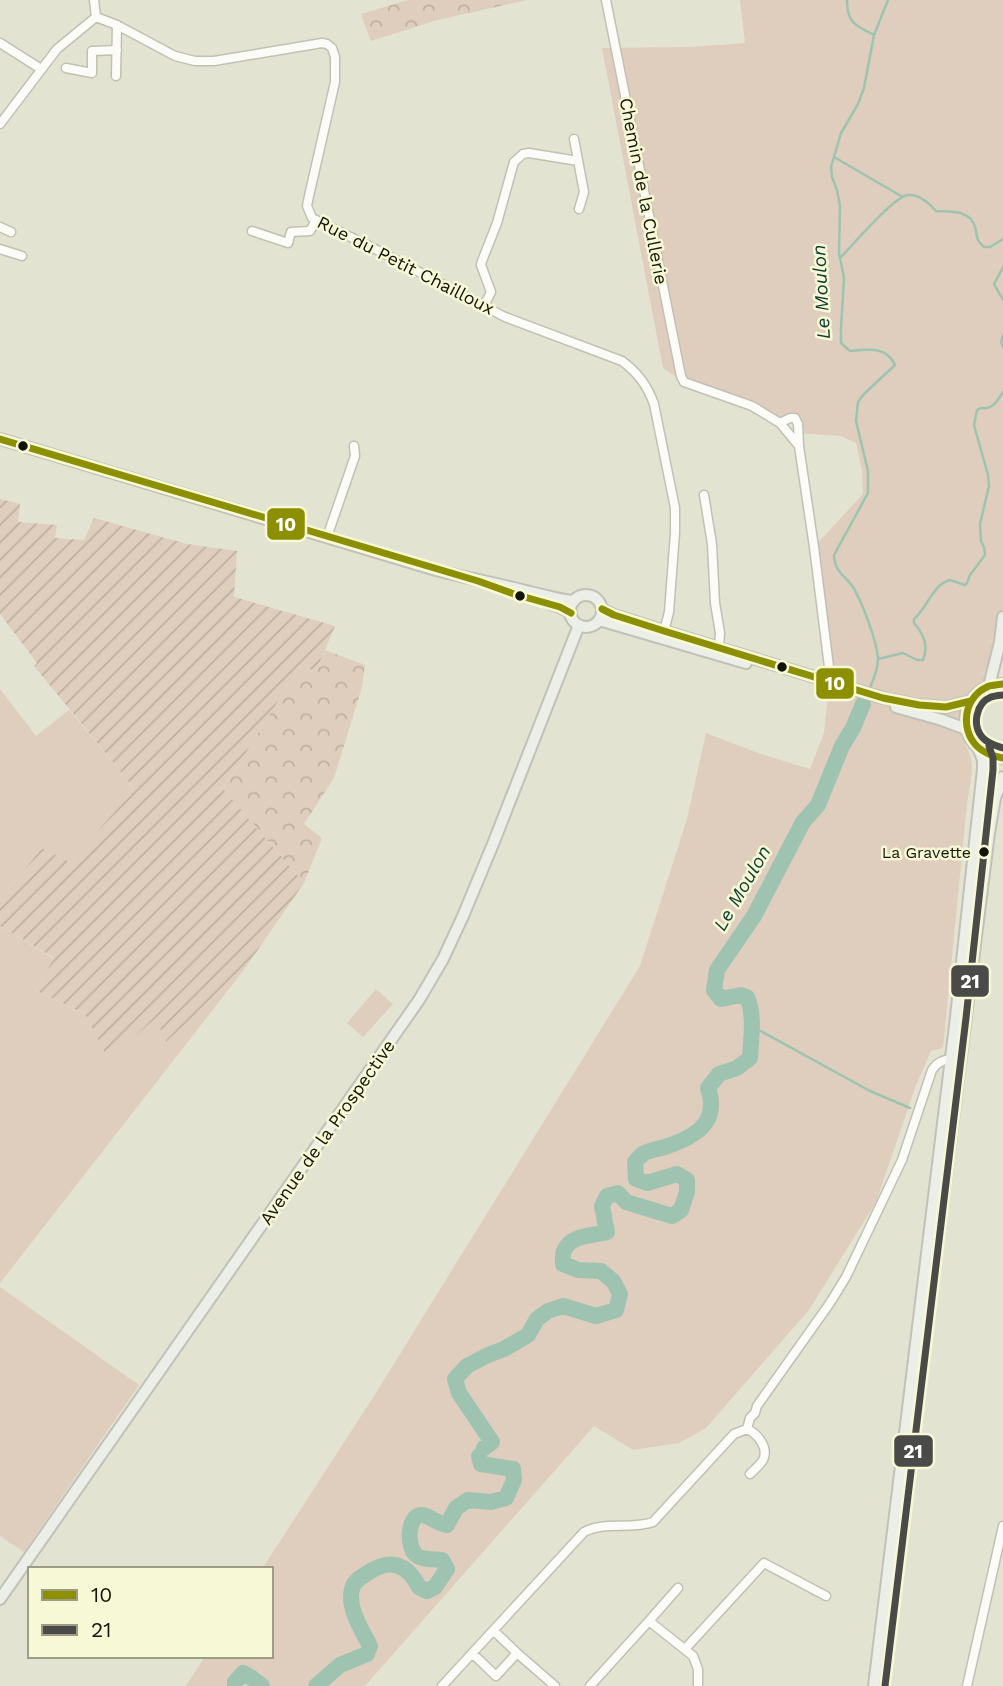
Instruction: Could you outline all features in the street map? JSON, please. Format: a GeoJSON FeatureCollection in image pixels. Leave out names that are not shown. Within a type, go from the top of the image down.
{"type":"FeatureCollection","features":[{"type":"Feature","properties":{"kind":"main road"},"geometry":{"type":"LineString","coordinates":[[0,439],[478,581],[571,613]]}},
{"type":"Feature","properties":{"kind":"main road"},"geometry":{"type":"LineString","coordinates":[[478,581],[561,601],[574,601],[583,596],[593,597],[597,600],[600,614],[592,625],[579,625],[573,620],[571,613],[574,601]]}},
{"type":"Feature","properties":{"kind":"main road"},"geometry":{"type":"LineString","coordinates":[[600,614],[883,700],[967,729]]}},
{"type":"Feature","properties":{"kind":"main road"},"geometry":{"type":"LineString","coordinates":[[989,686],[1003,617]]}},
{"type":"Feature","properties":{"kind":"main road","name":"Avenue de la Prospective"},"geometry":{"type":"LineString","coordinates":[[0,1599],[419,1000],[443,959],[463,916],[579,625]]}},
{"type":"Feature","properties":{"kind":"main road"},"geometry":{"type":"LineString","coordinates":[[663,634],[719,647],[855,692]]}},
{"type":"Feature","properties":{"kind":"main road"},"geometry":{"type":"LineString","coordinates":[[881,1686],[956,1058],[984,769],[983,760],[970,738],[965,720],[971,701],[979,692],[989,686],[1003,684]]}},
{"type":"Feature","properties":{"kind":"main road"},"geometry":{"type":"LineString","coordinates":[[883,700],[946,707],[971,701]]}},
{"type":"Feature","properties":{"kind":"main road"},"geometry":{"type":"LineString","coordinates":[[979,750],[1003,758]]}},
{"type":"Feature","properties":{"kind":"main road"},"geometry":{"type":"LineString","coordinates":[[874,1686],[956,1058],[989,834],[995,799],[1003,777]]}},
{"type":"Feature","properties":{"kind":"street"},"geometry":{"type":"LineString","coordinates":[[0,124],[57,49],[96,17],[94,0]]}},
{"type":"Feature","properties":{"kind":"street","name":"Chemin de la Cullerie"},"geometry":{"type":"LineString","coordinates":[[606,0],[681,376],[684,382],[752,405],[780,423]]}},
{"type":"Feature","properties":{"kind":"street","name":"Rue du Petit Chailloux"},"geometry":{"type":"LineString","coordinates":[[96,17],[117,25],[175,56],[195,61],[214,61],[327,44],[332,48],[335,57],[335,82],[307,206],[309,213],[316,220],[505,317],[622,362],[634,370],[649,390],[654,404],[675,508],[669,612],[663,634]]}},
{"type":"Feature","properties":{"kind":"street"},"geometry":{"type":"LineString","coordinates":[[116,76],[117,25]]}},
{"type":"Feature","properties":{"kind":"street"},"geometry":{"type":"LineString","coordinates":[[0,43],[41,69]]}},
{"type":"Feature","properties":{"kind":"street"},"geometry":{"type":"LineString","coordinates":[[66,68],[92,73],[92,51],[117,50]]}},
{"type":"Feature","properties":{"kind":"street"},"geometry":{"type":"LineString","coordinates":[[574,139],[584,192],[579,209]]}},
{"type":"Feature","properties":{"kind":"street"},"geometry":{"type":"LineString","coordinates":[[484,306],[491,292],[482,269],[482,261],[497,223],[514,162],[523,154],[529,153],[578,161]]}},
{"type":"Feature","properties":{"kind":"street"},"geometry":{"type":"LineString","coordinates":[[252,231],[288,243],[292,232],[310,231],[316,220]]}},
{"type":"Feature","properties":{"kind":"street"},"geometry":{"type":"LineString","coordinates":[[0,227],[11,232]]}},
{"type":"Feature","properties":{"kind":"street"},"geometry":{"type":"LineString","coordinates":[[0,249],[22,256]]}},
{"type":"Feature","properties":{"kind":"street"},"geometry":{"type":"LineString","coordinates":[[799,446],[780,423],[795,418],[798,424],[829,682]]}},
{"type":"Feature","properties":{"kind":"street"},"geometry":{"type":"LineString","coordinates":[[327,537],[355,456],[354,446]]}},
{"type":"Feature","properties":{"kind":"street"},"geometry":{"type":"LineString","coordinates":[[704,495],[712,544],[719,647]]}},
{"type":"Feature","properties":{"kind":"street"},"geometry":{"type":"LineString","coordinates":[[747,1429],[757,1406],[846,1277],[902,1160],[932,1070],[937,1063],[956,1058]]}},
{"type":"Feature","properties":{"kind":"street"},"geometry":{"type":"LineString","coordinates":[[442,1686],[584,1532],[594,1528],[653,1522],[734,1434],[747,1429],[759,1438],[765,1453],[762,1461],[750,1474]]}},
{"type":"Feature","properties":{"kind":"street"},"geometry":{"type":"LineString","coordinates":[[967,1686],[1003,1526]]}},
{"type":"Feature","properties":{"kind":"street"},"geometry":{"type":"LineString","coordinates":[[685,1649],[764,1563],[825,1596]]}},
{"type":"Feature","properties":{"kind":"street"},"geometry":{"type":"LineString","coordinates":[[590,1686],[678,1588]]}},
{"type":"Feature","properties":{"kind":"street"},"geometry":{"type":"LineString","coordinates":[[649,1621],[693,1656],[697,1663],[698,1686]]}},
{"type":"Feature","properties":{"kind":"street"},"geometry":{"type":"LineString","coordinates":[[494,1631],[555,1686]]}},
{"type":"Feature","properties":{"kind":"street"},"geometry":{"type":"LineString","coordinates":[[472,1653],[496,1676],[517,1653]]}},
{"type":"Feature","properties":{"kind":"green space"},"geometry":{"type":"Polygon","coordinates":[[[408,0],[527,0],[434,21],[371,41],[361,14],[408,0]]]}},
{"type":"Feature","properties":{"kind":"green space"},"geometry":{"type":"Polygon","coordinates":[[[740,0],[1003,0],[1003,620],[989,686],[967,710],[970,738],[965,745],[971,758],[972,773],[943,1048],[931,1051],[916,1085],[876,1202],[809,1310],[706,1428],[679,1443],[633,1450],[594,1426],[365,1686],[186,1686],[204,1658],[273,1658],[273,1567],[263,1567],[374,1396],[640,966],[687,819],[706,733],[810,769],[824,733],[830,675],[814,547],[863,494],[862,470],[856,443],[841,436],[799,433],[795,418],[780,423],[774,418],[684,382],[663,368],[602,48],[745,43],[740,0]]]}},
{"type":"Feature","properties":{"kind":"green space"},"geometry":{"type":"Polygon","coordinates":[[[0,499],[20,504],[18,522],[57,525],[55,538],[84,540],[94,518],[187,544],[237,551],[234,597],[335,626],[316,671],[300,666],[223,789],[304,883],[243,971],[166,1042],[156,1018],[108,1059],[85,1014],[35,990],[54,958],[0,926],[0,899],[42,848],[70,862],[133,791],[129,782],[34,666],[37,663],[0,614],[0,499]]]}},
{"type":"Feature","properties":{"kind":"green space"},"geometry":{"type":"Polygon","coordinates":[[[325,650],[365,665],[362,687],[334,778],[304,824],[322,838],[304,883],[223,789],[300,666],[316,671],[325,650]]]}},
{"type":"Feature","properties":{"kind":"green space"},"geometry":{"type":"Polygon","coordinates":[[[0,689],[36,736],[69,710],[129,782],[133,791],[70,862],[42,848],[0,899],[0,689]]]}},
{"type":"Feature","properties":{"kind":"green space"},"geometry":{"type":"Polygon","coordinates":[[[0,926],[54,959],[35,990],[85,1014],[157,1018],[167,1041],[243,971],[0,1283],[0,926]]]}},
{"type":"Feature","properties":{"kind":"green space"},"geometry":{"type":"Polygon","coordinates":[[[376,989],[393,1004],[363,1037],[347,1023],[376,989]]]}},
{"type":"Feature","properties":{"kind":"green space"},"geometry":{"type":"Polygon","coordinates":[[[0,1287],[139,1385],[24,1552],[0,1536],[0,1287]]]}},
{"type":"Feature","properties":{"kind":"waterway"},"geometry":{"type":"LineString","coordinates":[[847,0],[853,22],[874,35]]}},
{"type":"Feature","properties":{"kind":"waterway","name":"Le Moulon"},"geometry":{"type":"LineString","coordinates":[[869,690],[878,663],[875,642],[861,602],[853,587],[838,570],[834,555],[868,493],[868,471],[856,421],[858,402],[895,365],[882,352],[850,351],[841,343],[844,278],[839,253],[840,206],[831,167],[841,133],[864,88],[874,35],[888,0]]}},
{"type":"Feature","properties":{"kind":"waterway"},"geometry":{"type":"LineString","coordinates":[[834,157],[901,196]]}},
{"type":"Feature","properties":{"kind":"waterway"},"geometry":{"type":"LineString","coordinates":[[840,258],[883,213],[908,195],[920,198],[936,211],[959,213],[969,217],[978,240],[984,247],[990,247],[1003,239]]}},
{"type":"Feature","properties":{"kind":"waterway"},"geometry":{"type":"LineString","coordinates":[[1003,267],[994,284],[1003,300]]}},
{"type":"Feature","properties":{"kind":"waterway"},"geometry":{"type":"LineString","coordinates":[[1003,335],[1003,347]]}},
{"type":"Feature","properties":{"kind":"waterway"},"geometry":{"type":"LineString","coordinates":[[878,659],[903,653],[923,660],[924,640],[914,619],[944,582],[950,580],[965,585],[985,555],[980,524],[989,486],[974,425],[977,410],[992,406],[1003,392]]}},
{"type":"Feature","properties":{"kind":"waterway","name":"Le Moulon"},"geometry":{"type":"LineString","coordinates":[[863,704],[866,696]]}},
{"type":"Feature","properties":{"kind":"waterway","name":"Le Moulon"},"geometry":{"type":"LineString","coordinates":[[484,1448],[492,1442],[459,1393],[455,1379],[467,1366],[528,1335],[537,1319],[548,1311],[563,1306],[596,1316],[616,1310],[620,1294],[613,1281],[601,1271],[578,1270],[563,1264],[563,1253],[572,1241],[607,1232],[602,1206],[607,1196],[618,1193],[626,1202],[672,1216],[681,1210],[687,1192],[687,1180],[677,1174],[647,1183],[636,1179],[635,1162],[645,1153],[686,1138],[702,1127],[711,1111],[708,1088],[719,1074],[737,1068],[750,1058],[752,1019],[747,997],[741,995],[721,999],[714,990],[717,970],[754,916],[803,822],[818,805],[863,704]]}},
{"type":"Feature","properties":{"kind":"waterway"},"geometry":{"type":"LineString","coordinates":[[752,1028],[870,1091],[910,1108]]}},
{"type":"Feature","properties":{"kind":"waterway","name":"Le Moulon"},"geometry":{"type":"LineString","coordinates":[[316,1686],[340,1665],[367,1654],[370,1646],[356,1619],[352,1604],[352,1589],[357,1580],[374,1569],[389,1564],[396,1565],[408,1572],[419,1587],[427,1591],[435,1587],[447,1569],[442,1560],[420,1557],[412,1550],[410,1532],[416,1517],[423,1515],[447,1525],[456,1508],[468,1500],[491,1502],[506,1498],[514,1480],[513,1469],[481,1464],[479,1456]]}},
{"type":"Feature","properties":{"kind":"waterway","name":"Le Moulon"},"geometry":{"type":"LineString","coordinates":[[235,1686],[243,1673],[262,1686]]}},
{"type":"Feature","properties":{"kind":"transit line","name":"10"},"geometry":{"type":"LineString","coordinates":[[0,439],[478,581],[571,613]]}},
{"type":"Feature","properties":{"kind":"transit line","name":"10"},"geometry":{"type":"LineString","coordinates":[[602,609],[664,631],[883,698],[946,707],[971,701]]}},
{"type":"Feature","properties":{"kind":"transit line","name":"10"},"geometry":{"type":"LineString","coordinates":[[1003,684],[989,686],[978,693],[971,701],[966,720],[968,730],[978,747],[1003,758]]}},
{"type":"Feature","properties":{"kind":"transit line","name":"21"},"geometry":{"type":"LineString","coordinates":[[1003,695],[986,700],[979,709],[976,721],[982,737],[1003,748]]}},
{"type":"Feature","properties":{"kind":"transit line","name":"21"},"geometry":{"type":"LineString","coordinates":[[885,1686],[966,1018],[993,770],[989,746]]}},
{"type":"Feature","properties":{"kind":"place","name":"La Gravette"},"geometry":{"type":"Point","coordinates":[984,852]}}]}
